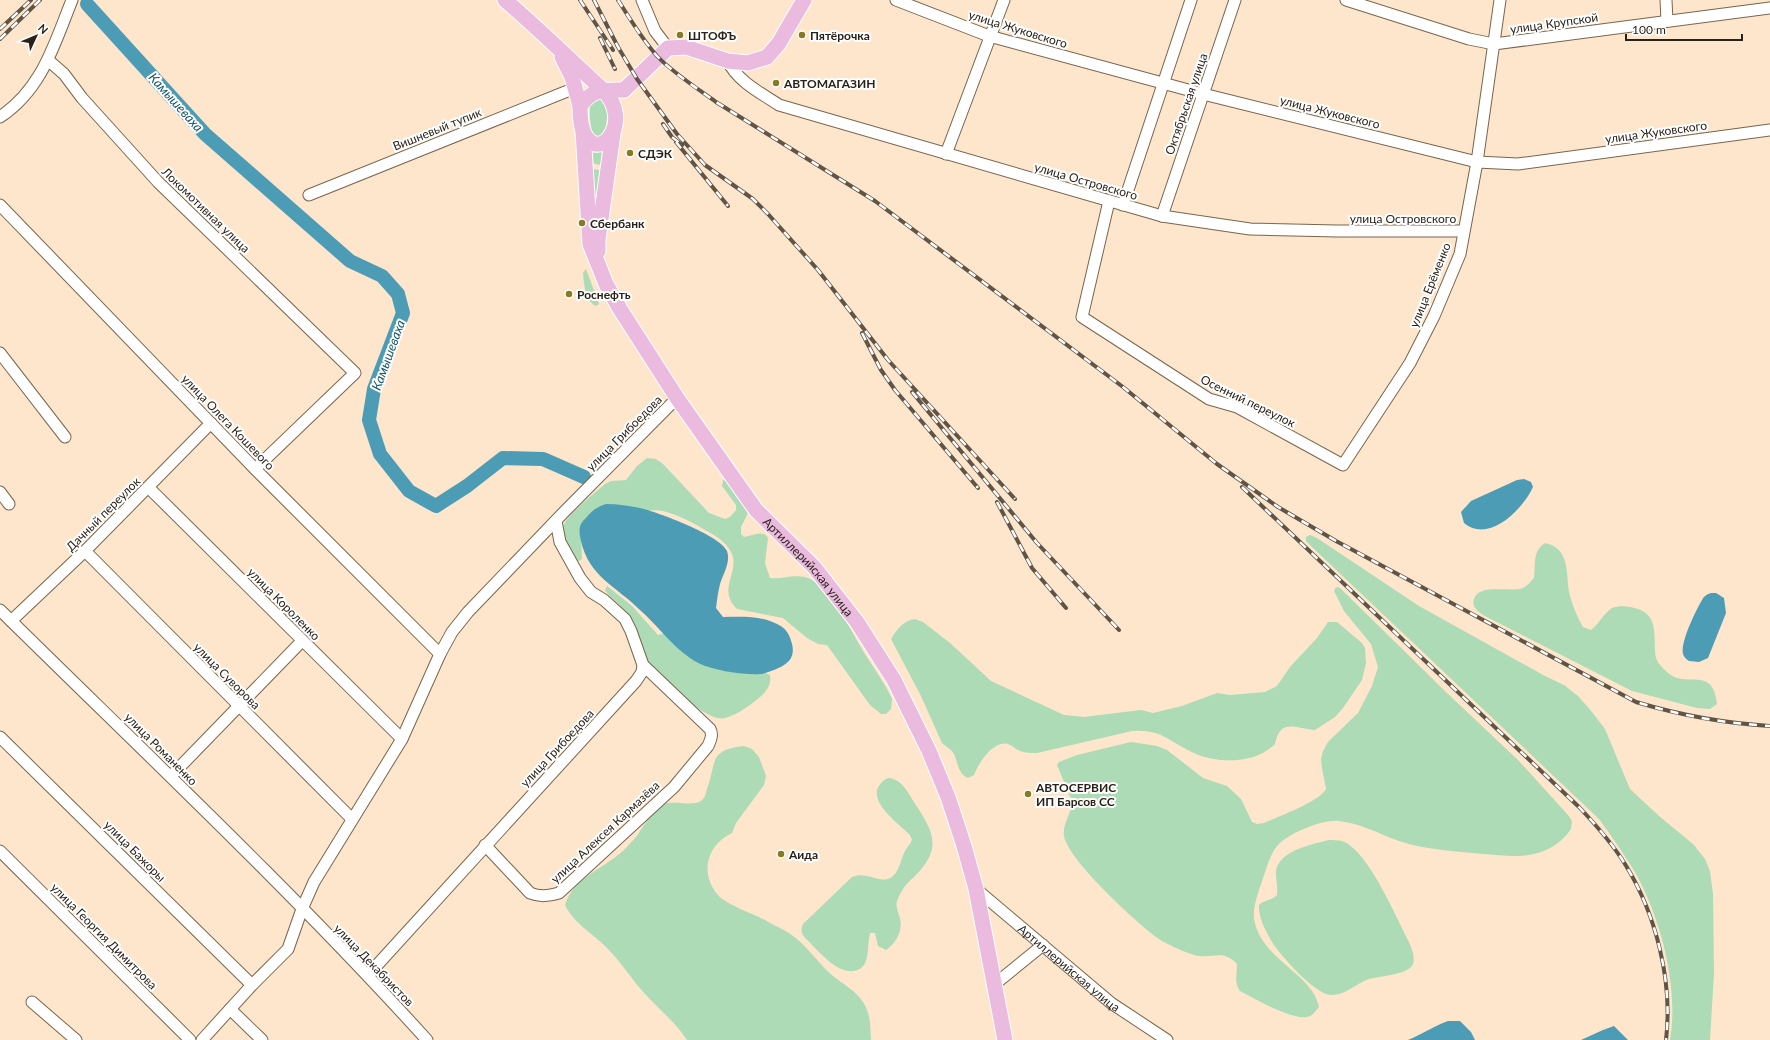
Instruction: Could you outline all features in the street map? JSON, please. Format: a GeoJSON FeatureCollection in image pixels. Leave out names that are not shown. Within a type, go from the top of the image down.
{"type":"FeatureCollection","features":[{"type":"Feature","properties":{"kind":"main road","name":"Артиллерийская улица"},"geometry":{"type":"LineString","coordinates":[[505,0],[603,90],[613,102],[616,116]]}},
{"type":"Feature","properties":{"kind":"main road"},"geometry":{"type":"LineString","coordinates":[[580,106],[592,93],[603,90],[624,90],[668,48],[686,47],[728,61],[748,63],[767,57],[779,43],[804,0]]}},
{"type":"Feature","properties":{"kind":"main road","name":"Артиллерийская улица"},"geometry":{"type":"LineString","coordinates":[[554,45],[566,64],[576,88],[580,106],[590,244],[606,284],[620,309],[677,398],[756,510],[814,567],[839,597],[871,643],[910,709],[948,797],[964,846],[976,889],[1005,1040]]}},
{"type":"Feature","properties":{"kind":"main road","name":"Артиллерийская улица"},"geometry":{"type":"LineString","coordinates":[[598,266],[598,240],[613,134],[616,116],[624,90]]}},
{"type":"Feature","properties":{"kind":"main road"},"geometry":{"type":"LineString","coordinates":[[583,131],[594,143],[600,144],[606,142],[613,134]]}},
{"type":"Feature","properties":{"kind":"street"},"geometry":{"type":"LineString","coordinates":[[0,118],[19,103],[30,91],[48,60],[72,0]]}},
{"type":"Feature","properties":{"kind":"street"},"geometry":{"type":"LineString","coordinates":[[642,0],[655,31],[668,48]]}},
{"type":"Feature","properties":{"kind":"street","name":"улица Жуковского"},"geometry":{"type":"LineString","coordinates":[[896,0],[990,36],[1203,94],[1477,162],[1518,164],[1770,130]]}},
{"type":"Feature","properties":{"kind":"street"},"geometry":{"type":"LineString","coordinates":[[946,154],[1004,0]]}},
{"type":"Feature","properties":{"kind":"street"},"geometry":{"type":"LineString","coordinates":[[1123,205],[1191,0]]}},
{"type":"Feature","properties":{"kind":"street","name":"Октябрьская улица"},"geometry":{"type":"LineString","coordinates":[[1162,216],[1235,0]]}},
{"type":"Feature","properties":{"kind":"street","name":"улица Крупской"},"geometry":{"type":"LineString","coordinates":[[1346,0],[1469,40],[1494,44],[1770,8]]}},
{"type":"Feature","properties":{"kind":"street","name":"улица Ерёменко"},"geometry":{"type":"LineString","coordinates":[[1343,465],[1413,357],[1434,316],[1460,254],[1463,231],[1477,162],[1500,0]]}},
{"type":"Feature","properties":{"kind":"street"},"geometry":{"type":"LineString","coordinates":[[1666,0],[1667,21]]}},
{"type":"Feature","properties":{"kind":"street","name":"Локомотивная улица"},"geometry":{"type":"LineString","coordinates":[[48,60],[64,74],[87,104],[158,182],[355,373],[255,469]]}},
{"type":"Feature","properties":{"kind":"street","name":"улица Островского"},"geometry":{"type":"LineString","coordinates":[[728,61],[733,72],[756,90],[779,105],[1162,216],[1250,229],[1463,231]]}},
{"type":"Feature","properties":{"kind":"street","name":"Вишневый тупик"},"geometry":{"type":"LineString","coordinates":[[309,195],[576,88]]}},
{"type":"Feature","properties":{"kind":"street","name":"Осенний переулок"},"geometry":{"type":"LineString","coordinates":[[1109,201],[1082,317],[1209,399],[1237,407],[1343,465]]}},
{"type":"Feature","properties":{"kind":"street","name":"улица Олега Кошевого"},"geometry":{"type":"LineString","coordinates":[[0,205],[255,469],[440,654]]}},
{"type":"Feature","properties":{"kind":"street"},"geometry":{"type":"LineString","coordinates":[[0,353],[65,437]]}},
{"type":"Feature","properties":{"kind":"street","name":"улица Грибоедова"},"geometry":{"type":"LineString","coordinates":[[202,1040],[252,985],[288,949],[302,908],[314,882],[402,739],[440,654],[452,632],[468,612],[677,398]]}},
{"type":"Feature","properties":{"kind":"street","name":"Дачный переулок"},"geometry":{"type":"LineString","coordinates":[[11,621],[85,551],[211,423]]}},
{"type":"Feature","properties":{"kind":"street","name":"улица Короленко"},"geometry":{"type":"LineString","coordinates":[[148,487],[402,739]]}},
{"type":"Feature","properties":{"kind":"street"},"geometry":{"type":"LineString","coordinates":[[0,492],[9,504]]}},
{"type":"Feature","properties":{"kind":"street"},"geometry":{"type":"LineString","coordinates":[[556,521],[560,542],[573,568],[591,592],[604,600],[625,619],[643,665]]}},
{"type":"Feature","properties":{"kind":"street","name":"улица Суворова"},"geometry":{"type":"LineString","coordinates":[[85,551],[352,819]]}},
{"type":"Feature","properties":{"kind":"street","name":"улица Романенко"},"geometry":{"type":"LineString","coordinates":[[0,610],[170,776],[302,908]]}},
{"type":"Feature","properties":{"kind":"street"},"geometry":{"type":"LineString","coordinates":[[170,776],[302,641]]}},
{"type":"Feature","properties":{"kind":"street","name":"улица Грибоедова"},"geometry":{"type":"LineString","coordinates":[[368,975],[636,681],[642,672],[643,665]]}},
{"type":"Feature","properties":{"kind":"street","name":"улица Алексея Кармазёва"},"geometry":{"type":"LineString","coordinates":[[485,845],[530,892],[538,896],[558,894],[674,786],[708,746],[712,734],[710,728],[643,665]]}},
{"type":"Feature","properties":{"kind":"street","name":"улица Бажоры"},"geometry":{"type":"LineString","coordinates":[[0,737],[252,985]]}},
{"type":"Feature","properties":{"kind":"street","name":"улица Георгия Димитрова"},"geometry":{"type":"LineString","coordinates":[[0,851],[190,1040]]}},
{"type":"Feature","properties":{"kind":"street","name":"Артиллерийская улица"},"geometry":{"type":"LineString","coordinates":[[976,889],[1111,1003],[1167,1040]]}},
{"type":"Feature","properties":{"kind":"street","name":"улица Декабристов"},"geometry":{"type":"LineString","coordinates":[[302,908],[368,975],[427,1040]]}},
{"type":"Feature","properties":{"kind":"street"},"geometry":{"type":"LineString","coordinates":[[995,984],[1043,945]]}},
{"type":"Feature","properties":{"kind":"street"},"geometry":{"type":"LineString","coordinates":[[32,1002],[76,1040]]}},
{"type":"Feature","properties":{"kind":"street"},"geometry":{"type":"LineString","coordinates":[[230,1009],[262,1040]]}},
{"type":"Feature","properties":{"kind":"green space"},"geometry":{"type":"Polygon","coordinates":[[[600,98],[608,109],[605,135],[601,139],[592,135],[590,118],[590,103],[600,98]]]}},
{"type":"Feature","properties":{"kind":"green space"},"geometry":{"type":"Polygon","coordinates":[[[602,152],[601,165],[591,163],[591,153],[602,152]]]}},
{"type":"Feature","properties":{"kind":"green space"},"geometry":{"type":"Polygon","coordinates":[[[592,169],[600,170],[594,214],[592,169]]]}},
{"type":"Feature","properties":{"kind":"green space"},"geometry":{"type":"Polygon","coordinates":[[[586,269],[599,304],[596,306],[592,304],[587,296],[583,273],[586,269]]]}},
{"type":"Feature","properties":{"kind":"green space"},"geometry":{"type":"Polygon","coordinates":[[[647,458],[656,459],[663,464],[709,513],[725,519],[730,517],[736,510],[736,505],[722,486],[726,477],[749,511],[741,527],[741,534],[744,537],[760,533],[766,535],[768,538],[765,563],[770,578],[796,576],[807,578],[820,586],[828,594],[842,614],[892,699],[891,709],[886,714],[881,714],[870,705],[827,645],[818,644],[807,638],[783,618],[737,609],[729,596],[728,589],[734,564],[731,552],[718,537],[690,522],[663,511],[644,511],[633,514],[581,534],[582,559],[579,561],[574,560],[568,549],[563,530],[565,522],[569,516],[605,484],[611,481],[626,480],[637,466],[647,458]]]}},
{"type":"Feature","properties":{"kind":"green space"},"geometry":{"type":"Polygon","coordinates":[[[1310,535],[1317,538],[1419,606],[1564,685],[1578,696],[1592,712],[1605,729],[1630,789],[1659,816],[1693,844],[1705,859],[1710,871],[1713,894],[1714,973],[1710,1040],[1670,1040],[1672,998],[1670,976],[1660,932],[1653,911],[1635,872],[1599,819],[1313,548],[1306,541],[1306,537],[1310,535]]]}},
{"type":"Feature","properties":{"kind":"green space"},"geometry":{"type":"Polygon","coordinates":[[[1545,543],[1559,550],[1563,556],[1567,569],[1570,597],[1583,627],[1591,630],[1606,613],[1614,607],[1626,606],[1640,610],[1647,614],[1654,626],[1656,658],[1659,664],[1674,677],[1704,681],[1710,685],[1714,692],[1717,704],[1710,709],[1697,708],[1632,691],[1480,613],[1476,609],[1473,602],[1477,594],[1482,591],[1496,589],[1523,588],[1534,578],[1536,554],[1545,543]]]}},
{"type":"Feature","properties":{"kind":"green space"},"geometry":{"type":"Polygon","coordinates":[[[607,586],[632,606],[658,635],[673,631],[770,675],[770,684],[766,691],[761,697],[747,707],[729,717],[717,718],[707,714],[686,699],[652,666],[625,611],[605,590],[607,586]]]}},
{"type":"Feature","properties":{"kind":"green space"},"geometry":{"type":"Polygon","coordinates":[[[1336,587],[1340,588],[1518,760],[1572,821],[1571,829],[1564,838],[1555,845],[1540,853],[1521,856],[1441,850],[1409,844],[1354,824],[1339,821],[1324,822],[1307,828],[1283,840],[1274,850],[1268,862],[1254,907],[1254,919],[1259,933],[1266,945],[1298,975],[1315,995],[1319,1007],[1313,1014],[1303,1017],[1295,1016],[1275,1009],[1240,991],[1236,982],[1237,964],[1232,959],[1222,955],[1194,955],[1164,942],[1146,929],[1104,890],[1077,860],[1068,847],[1064,836],[1064,827],[1072,801],[1057,765],[1059,762],[1077,755],[1131,742],[1157,746],[1167,750],[1203,778],[1227,786],[1241,799],[1252,822],[1257,824],[1264,823],[1288,813],[1315,799],[1326,789],[1321,759],[1323,751],[1328,742],[1358,713],[1372,686],[1378,667],[1371,644],[1344,611],[1334,591],[1336,587]]]}},
{"type":"Feature","properties":{"kind":"green space"},"geometry":{"type":"Polygon","coordinates":[[[915,619],[923,622],[950,643],[991,681],[1064,715],[1084,717],[1141,710],[1153,713],[1182,706],[1217,693],[1230,695],[1265,692],[1277,686],[1290,667],[1317,638],[1328,622],[1337,622],[1362,643],[1365,648],[1366,663],[1362,680],[1335,717],[1315,730],[1289,726],[1281,731],[1277,736],[1275,744],[1267,751],[1247,759],[1225,760],[1204,757],[1185,749],[1159,734],[1143,731],[1132,731],[1037,753],[1024,752],[1009,744],[1002,744],[992,749],[987,754],[974,775],[968,778],[961,773],[952,751],[942,743],[921,696],[891,639],[907,621],[915,619]]]}},
{"type":"Feature","properties":{"kind":"green space"},"geometry":{"type":"Polygon","coordinates":[[[744,746],[752,749],[759,757],[766,776],[764,785],[736,823],[732,833],[717,844],[712,851],[708,868],[708,877],[711,886],[726,902],[765,920],[793,936],[802,943],[828,972],[857,994],[866,1007],[870,1020],[871,1040],[687,1040],[673,1022],[640,989],[613,954],[574,918],[565,905],[569,895],[583,879],[610,861],[627,847],[658,807],[666,803],[689,804],[703,799],[705,797],[714,765],[719,754],[732,748],[744,746]]]}},
{"type":"Feature","properties":{"kind":"green space"},"geometry":{"type":"Polygon","coordinates":[[[889,778],[901,783],[921,813],[930,832],[932,849],[923,867],[908,882],[900,893],[897,901],[897,908],[901,923],[900,932],[896,940],[886,950],[878,946],[875,933],[870,933],[866,962],[861,968],[854,971],[848,971],[841,969],[827,960],[804,936],[802,927],[803,924],[852,877],[862,875],[885,880],[894,876],[899,868],[905,851],[912,840],[910,835],[881,806],[878,799],[877,792],[879,786],[884,780],[889,778]]]}},
{"type":"Feature","properties":{"kind":"green space"},"geometry":{"type":"Polygon","coordinates":[[[1329,840],[1342,841],[1352,847],[1362,857],[1389,901],[1409,942],[1414,957],[1412,966],[1409,969],[1392,975],[1369,979],[1345,992],[1335,995],[1323,993],[1298,973],[1267,934],[1259,910],[1259,905],[1261,903],[1277,895],[1276,873],[1278,865],[1282,859],[1305,846],[1329,840]]]}},
{"type":"Feature","properties":{"kind":"water"},"geometry":{"type":"Polygon","coordinates":[[[1524,479],[1531,482],[1533,487],[1522,505],[1504,521],[1494,527],[1484,529],[1474,528],[1464,523],[1461,512],[1471,501],[1517,480],[1524,479]]]}},
{"type":"Feature","properties":{"kind":"water"},"geometry":{"type":"Polygon","coordinates":[[[606,504],[640,508],[660,514],[701,531],[722,545],[727,551],[728,559],[720,584],[716,608],[723,617],[759,618],[782,627],[788,633],[792,644],[793,650],[791,658],[788,662],[781,667],[764,673],[745,674],[709,667],[694,661],[683,653],[640,610],[604,580],[590,564],[581,541],[581,524],[599,506],[606,504]]]}},
{"type":"Feature","properties":{"kind":"water"},"geometry":{"type":"Polygon","coordinates":[[[1716,593],[1724,598],[1726,613],[1708,658],[1699,662],[1689,661],[1683,654],[1686,635],[1703,599],[1706,595],[1716,593]]]}},
{"type":"Feature","properties":{"kind":"water"},"geometry":{"type":"Polygon","coordinates":[[[1448,1021],[1460,1021],[1471,1032],[1475,1040],[1408,1040],[1438,1025],[1448,1021]]]}},
{"type":"Feature","properties":{"kind":"water"},"geometry":{"type":"Polygon","coordinates":[[[1614,1026],[1628,1040],[1581,1040],[1603,1030],[1614,1026]]]}},
{"type":"Feature","properties":{"kind":"waterway","name":"Камышеваха"},"geometry":{"type":"LineString","coordinates":[[87,4],[205,134],[350,261],[382,276],[398,294],[403,313],[374,389],[369,420],[380,454],[409,491],[436,506],[467,486],[503,458],[543,459],[584,477]]}},
{"type":"Feature","properties":{"kind":"railway"},"geometry":{"type":"LineString","coordinates":[[0,29],[31,0]]}},
{"type":"Feature","properties":{"kind":"railway"},"geometry":{"type":"LineString","coordinates":[[0,39],[40,0]]}},
{"type":"Feature","properties":{"kind":"railway"},"geometry":{"type":"LineString","coordinates":[[580,0],[613,50]]}},
{"type":"Feature","properties":{"kind":"railway"},"geometry":{"type":"LineString","coordinates":[[594,0],[618,47],[637,79],[677,134],[705,165],[753,199],[768,214],[818,270],[888,360],[1015,499]]}},
{"type":"Feature","properties":{"kind":"railway"},"geometry":{"type":"LineString","coordinates":[[618,0],[636,29],[657,56],[678,74],[716,102],[875,201],[1123,387],[1217,464],[1278,507],[1336,541],[1636,702],[1703,718],[1770,726]]}},
{"type":"Feature","properties":{"kind":"railway"},"geometry":{"type":"LineString","coordinates":[[600,38],[615,69]]}},
{"type":"Feature","properties":{"kind":"railway"},"geometry":{"type":"LineString","coordinates":[[663,124],[672,137],[682,145]]}},
{"type":"Feature","properties":{"kind":"railway"},"geometry":{"type":"LineString","coordinates":[[676,142],[728,206]]}},
{"type":"Feature","properties":{"kind":"railway"},"geometry":{"type":"LineString","coordinates":[[862,333],[881,370],[895,390],[978,488]]}},
{"type":"Feature","properties":{"kind":"railway"},"geometry":{"type":"LineString","coordinates":[[912,392],[1037,543],[1119,630]]}},
{"type":"Feature","properties":{"kind":"railway"},"geometry":{"type":"LineString","coordinates":[[1242,487],[1579,807],[1609,841],[1636,883],[1645,904],[1660,949],[1667,995],[1668,1018],[1666,1040]]}},
{"type":"Feature","properties":{"kind":"railway"},"geometry":{"type":"LineString","coordinates":[[997,502],[1032,568],[1066,608]]}},
{"type":"Feature","properties":{"kind":"place","name":"ШТОФЪ"},"geometry":{"type":"Point","coordinates":[680,35]}},
{"type":"Feature","properties":{"kind":"place","name":"Пятёрочка"},"geometry":{"type":"Point","coordinates":[802,35]}},
{"type":"Feature","properties":{"kind":"place","name":"АВТОМАГАЗИН"},"geometry":{"type":"Point","coordinates":[776,83]}},
{"type":"Feature","properties":{"kind":"place","name":"СДЭК"},"geometry":{"type":"Point","coordinates":[630,153]}},
{"type":"Feature","properties":{"kind":"place","name":"Сбербанк"},"geometry":{"type":"Point","coordinates":[582,223]}},
{"type":"Feature","properties":{"kind":"place","name":"Роснефть"},"geometry":{"type":"Point","coordinates":[569,294]}},
{"type":"Feature","properties":{"kind":"place","name":"АВТОСЕРВИС ИП Барсов СС"},"geometry":{"type":"Point","coordinates":[1028,794]}},
{"type":"Feature","properties":{"kind":"place","name":"Аида"},"geometry":{"type":"Point","coordinates":[781,854]}}]}
